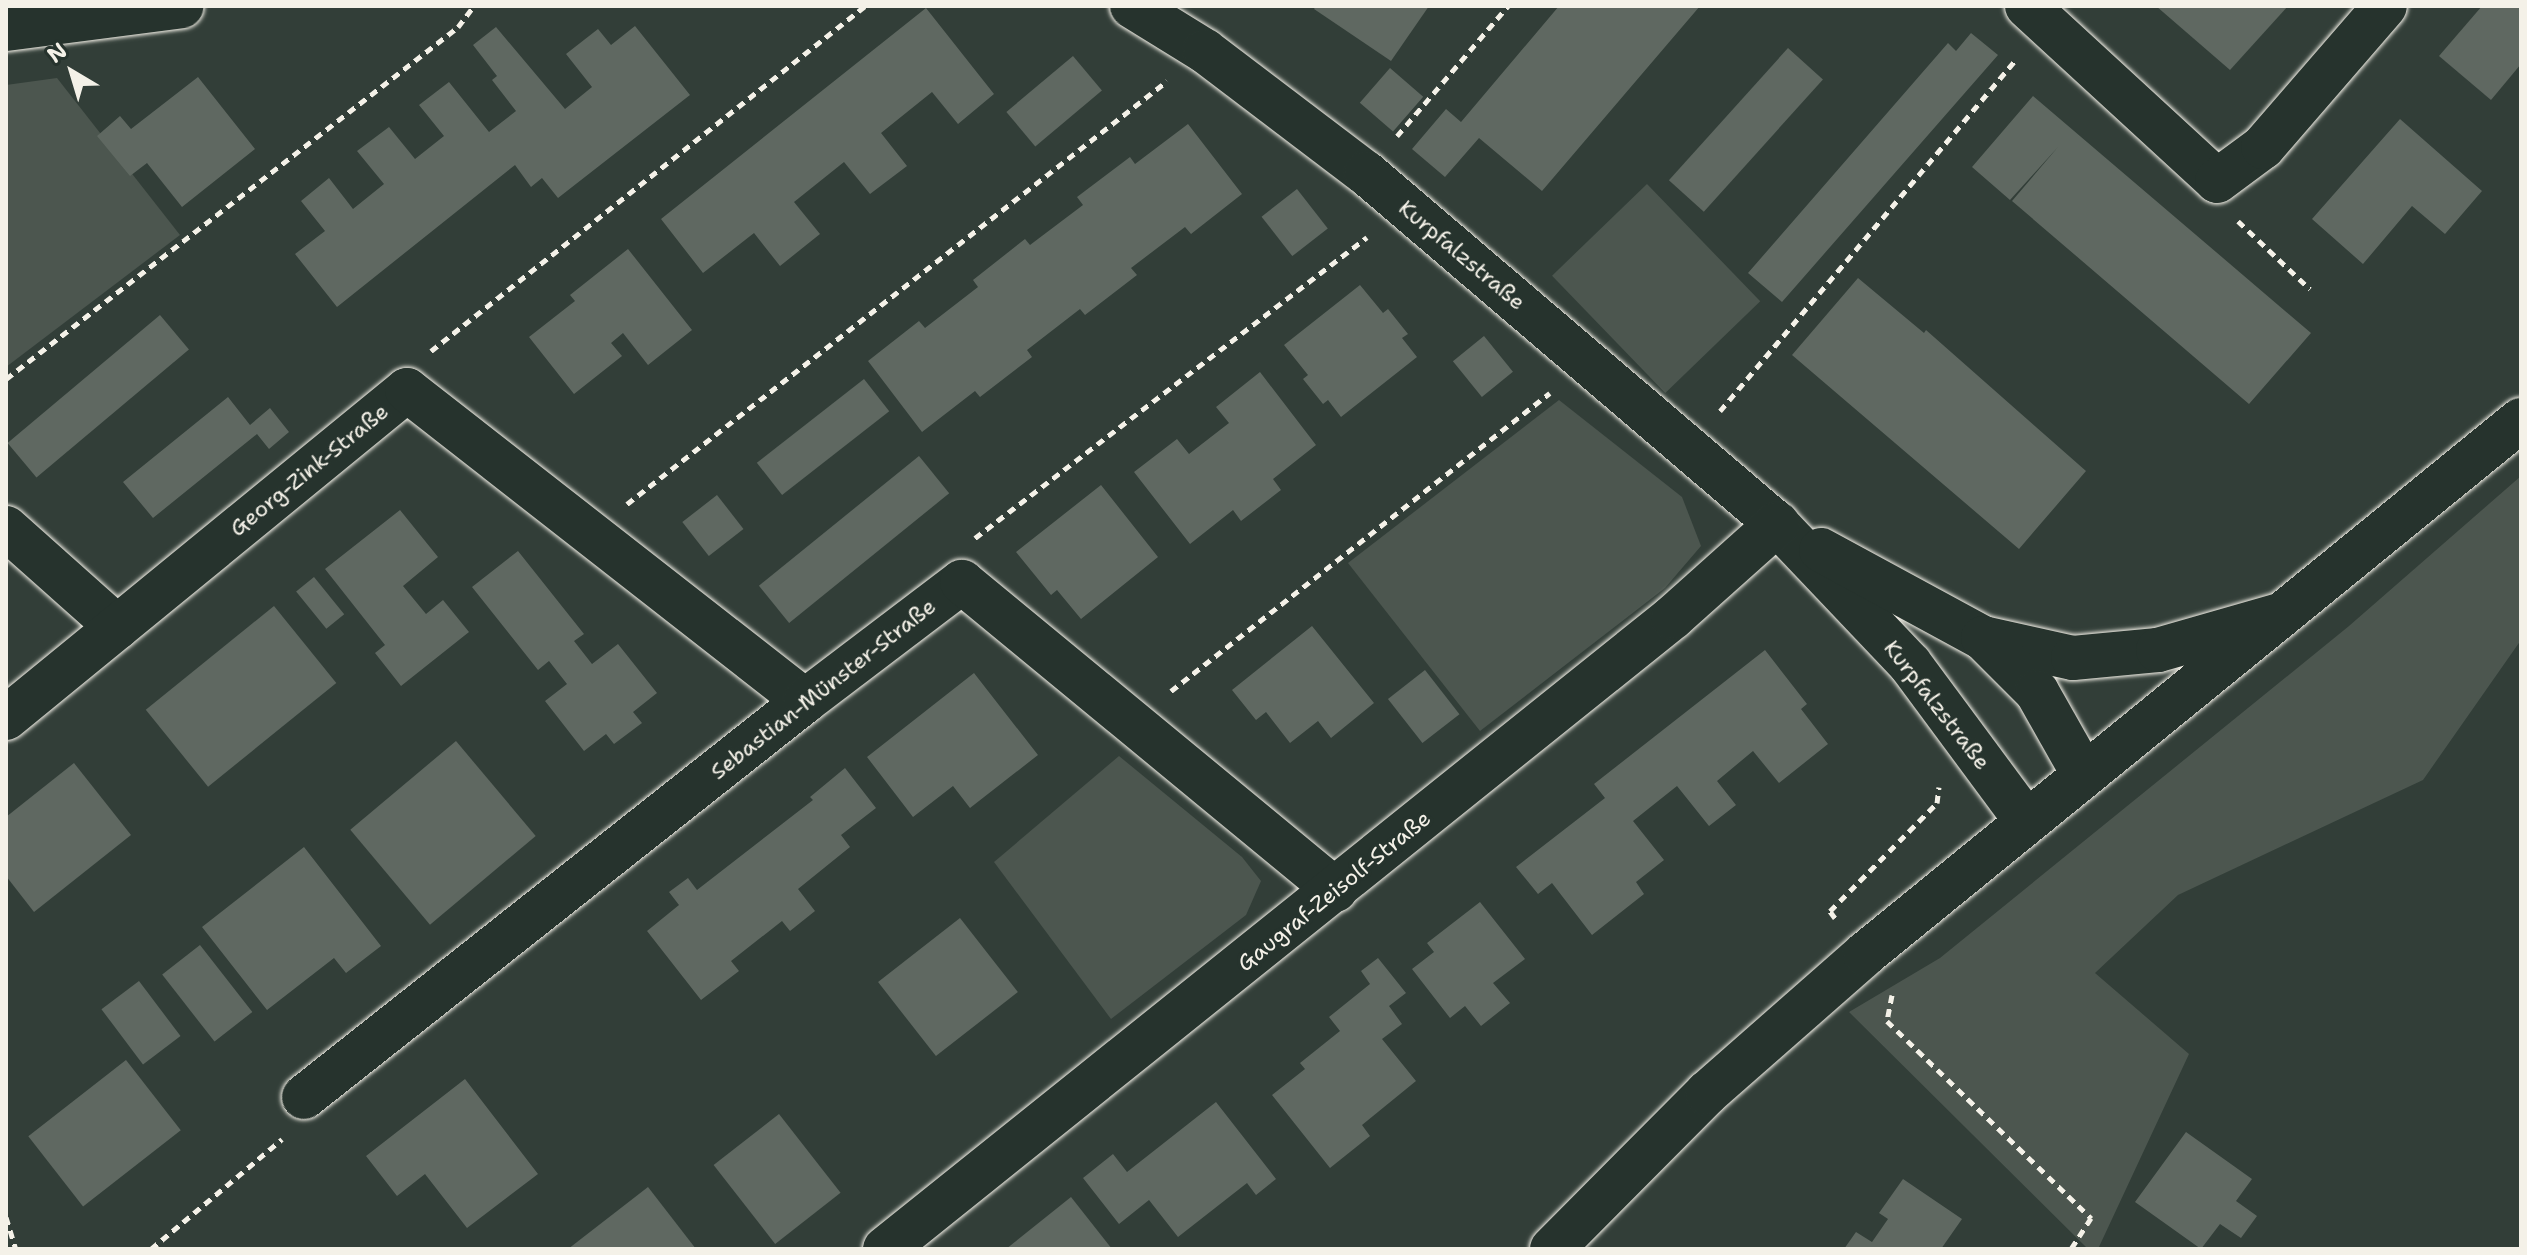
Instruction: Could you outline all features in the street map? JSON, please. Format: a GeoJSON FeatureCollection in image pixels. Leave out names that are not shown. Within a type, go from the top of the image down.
{"type":"FeatureCollection","features":[{"type":"Feature","properties":{"kind":"street"},"geometry":{"type":"LineString","coordinates":[[6,29],[182,6]]}},
{"type":"Feature","properties":{"kind":"street","name":"Kurpfalzstraße"},"geometry":{"type":"LineString","coordinates":[[1132,6],[1205,51],[1366,173],[1777,524],[1910,664],[2026,821]]}},
{"type":"Feature","properties":{"kind":"street"},"geometry":{"type":"LineString","coordinates":[[2037,15],[2217,181],[2263,147],[2385,6]]}},
{"type":"Feature","properties":{"kind":"street","name":"Georg-Zink-Straße"},"geometry":{"type":"LineString","coordinates":[[6,718],[407,390],[805,701]]}},
{"type":"Feature","properties":{"kind":"street"},"geometry":{"type":"LineString","coordinates":[[1552,1249],[1707,1093],[1865,954],[2521,420]]}},
{"type":"Feature","properties":{"kind":"street","name":"Kurpfalzstraße"},"geometry":{"type":"LineString","coordinates":[[1777,524],[1983,638],[2037,692],[2084,775]]}},
{"type":"Feature","properties":{"kind":"street","name":"Gaugraf-Zeisolf-Straße"},"geometry":{"type":"LineString","coordinates":[[885,1249],[1673,617],[1777,524]]}},
{"type":"Feature","properties":{"kind":"street"},"geometry":{"type":"LineString","coordinates":[[6,528],[117,627]]}},
{"type":"Feature","properties":{"kind":"street"},"geometry":{"type":"LineString","coordinates":[[962,582],[1336,890]]}},
{"type":"Feature","properties":{"kind":"street","name":"Sebastian-Münster-Straße"},"geometry":{"type":"LineString","coordinates":[[304,1097],[805,701],[962,582]]}},
{"type":"Feature","properties":{"kind":"street","name":"Kurpfalzstraße"},"geometry":{"type":"LineString","coordinates":[[1983,638],[2073,658],[2158,650],[2280,615]]}},
{"type":"Feature","properties":{"kind":"path"},"geometry":{"type":"LineString","coordinates":[[6,379],[458,27],[474,6]]}},
{"type":"Feature","properties":{"kind":"path"},"geometry":{"type":"LineString","coordinates":[[407,390],[436,344],[865,6]]}},
{"type":"Feature","properties":{"kind":"path"},"geometry":{"type":"LineString","coordinates":[[1366,173],[1508,6]]}},
{"type":"Feature","properties":{"kind":"path"},"geometry":{"type":"LineString","coordinates":[[1688,449],[2037,15]]}},
{"type":"Feature","properties":{"kind":"path"},"geometry":{"type":"LineString","coordinates":[[591,532],[1166,82]]}},
{"type":"Feature","properties":{"kind":"path"},"geometry":{"type":"LineString","coordinates":[[2217,181],[2226,209],[2310,289]]}},
{"type":"Feature","properties":{"kind":"path"},"geometry":{"type":"LineString","coordinates":[[962,582],[972,540],[1368,236]]}},
{"type":"Feature","properties":{"kind":"path"},"geometry":{"type":"LineString","coordinates":[[1131,722],[1542,400]]}},
{"type":"Feature","properties":{"kind":"path"},"geometry":{"type":"LineString","coordinates":[[1830,911],[1937,803],[1948,716]]}},
{"type":"Feature","properties":{"kind":"path"},"geometry":{"type":"LineString","coordinates":[[1893,986],[1887,1021],[2091,1218],[2071,1249]]}},
{"type":"Feature","properties":{"kind":"path"},"geometry":{"type":"LineString","coordinates":[[151,1249],[281,1140],[304,1097]]}},
{"type":"Feature","properties":{"kind":"path"},"geometry":{"type":"LineString","coordinates":[[6,1217],[16,1249]]}},
{"type":"Feature","properties":{"kind":"shaded area"},"geometry":{"type":"Polygon","coordinates":[[[57,78],[180,235],[6,367],[6,85],[57,78]]]}},
{"type":"Feature","properties":{"kind":"shaded area"},"geometry":{"type":"Polygon","coordinates":[[[1647,184],[1760,301],[1665,393],[1552,276],[1647,184]]]}},
{"type":"Feature","properties":{"kind":"shaded area"},"geometry":{"type":"Polygon","coordinates":[[[1559,400],[1682,497],[1701,546],[1665,588],[1480,731],[1348,563],[1559,400]]]}},
{"type":"Feature","properties":{"kind":"shaded area"},"geometry":{"type":"Polygon","coordinates":[[[2521,476],[2521,640],[2423,780],[2178,895],[2095,973],[2189,1054],[2098,1249],[2088,1249],[1849,1012],[1940,958],[2349,626],[2521,476]]]}},
{"type":"Feature","properties":{"kind":"shaded area"},"geometry":{"type":"Polygon","coordinates":[[[1119,756],[1242,857],[1261,881],[1246,915],[1111,1019],[994,862],[1119,756]]]}},
{"type":"Feature","properties":{"kind":"building"},"geometry":{"type":"Polygon","coordinates":[[[1316,6],[1429,6],[1391,61],[1314,9],[1316,6]]]}},
{"type":"Feature","properties":{"kind":"building"},"geometry":{"type":"Polygon","coordinates":[[[1559,6],[1700,6],[1542,191],[1479,138],[1445,177],[1412,149],[1446,109],[1461,122],[1559,6]]]}},
{"type":"Feature","properties":{"kind":"building"},"geometry":{"type":"Polygon","coordinates":[[[2156,6],[2288,6],[2230,70],[2156,6]]]}},
{"type":"Feature","properties":{"kind":"building"},"geometry":{"type":"Polygon","coordinates":[[[2482,6],[2521,6],[2521,64],[2491,100],[2439,56],[2482,6]]]}},
{"type":"Feature","properties":{"kind":"building"},"geometry":{"type":"Polygon","coordinates":[[[926,8],[994,94],[958,124],[932,92],[881,133],[907,166],[870,194],[844,162],[794,202],[820,234],[780,266],[754,233],[703,273],[661,219],[926,8]]]}},
{"type":"Feature","properties":{"kind":"building"},"geometry":{"type":"Polygon","coordinates":[[[635,26],[690,95],[558,198],[542,178],[531,187],[515,165],[337,307],[295,254],[325,231],[301,201],[329,178],[353,209],[384,184],[357,151],[389,127],[415,159],[444,136],[419,105],[449,82],[489,132],[516,111],[492,80],[497,76],[473,45],[496,27],[565,109],[592,87],[566,54],[598,29],[611,45],[635,26]]]}},
{"type":"Feature","properties":{"kind":"building"},"geometry":{"type":"Polygon","coordinates":[[[1971,33],[1998,55],[1782,302],[1748,273],[1948,43],[1956,51],[1971,33]]]}},
{"type":"Feature","properties":{"kind":"building"},"geometry":{"type":"Polygon","coordinates":[[[1788,48],[1823,79],[1704,212],[1669,180],[1788,48]]]}},
{"type":"Feature","properties":{"kind":"building"},"geometry":{"type":"Polygon","coordinates":[[[1073,56],[1102,90],[1035,146],[1006,112],[1073,56]]]}},
{"type":"Feature","properties":{"kind":"building"},"geometry":{"type":"Polygon","coordinates":[[[1390,68],[1423,97],[1393,132],[1360,103],[1390,68]]]}},
{"type":"Feature","properties":{"kind":"building"},"geometry":{"type":"Polygon","coordinates":[[[198,77],[255,149],[182,207],[147,163],[130,176],[97,136],[120,116],[131,129],[198,77]]]}},
{"type":"Feature","properties":{"kind":"building"},"geometry":{"type":"Polygon","coordinates":[[[2033,96],[2311,333],[2249,404],[2012,201],[2058,147],[2010,200],[1972,167],[2033,96]]]}},
{"type":"Feature","properties":{"kind":"building"},"geometry":{"type":"Polygon","coordinates":[[[2400,119],[2482,191],[2445,234],[2412,206],[2363,264],[2312,219],[2400,119]]]}},
{"type":"Feature","properties":{"kind":"building"},"geometry":{"type":"Polygon","coordinates":[[[1188,124],[1242,194],[1191,234],[1185,227],[1131,268],[1137,275],[1085,315],[1080,309],[1027,350],[1032,357],[980,397],[975,391],[922,432],[868,361],[919,321],[925,328],[978,287],[973,280],[1025,239],[1030,245],[1083,205],[1077,197],[1130,157],[1135,164],[1188,124]]]}},
{"type":"Feature","properties":{"kind":"building"},"geometry":{"type":"Polygon","coordinates":[[[1297,189],[1328,228],[1292,256],[1262,217],[1297,189]]]}},
{"type":"Feature","properties":{"kind":"building"},"geometry":{"type":"Polygon","coordinates":[[[628,249],[692,330],[648,365],[623,333],[611,343],[622,356],[574,394],[529,337],[575,301],[570,295],[628,249]]]}},
{"type":"Feature","properties":{"kind":"building"},"geometry":{"type":"Polygon","coordinates":[[[1858,278],[1924,333],[1926,330],[2086,471],[2019,549],[1792,355],[1858,278]]]}},
{"type":"Feature","properties":{"kind":"building"},"geometry":{"type":"Polygon","coordinates":[[[1360,285],[1383,313],[1388,309],[1408,334],[1402,338],[1417,357],[1341,417],[1328,400],[1323,404],[1303,379],[1308,375],[1284,345],[1360,285]]]}},
{"type":"Feature","properties":{"kind":"building"},"geometry":{"type":"Polygon","coordinates":[[[160,315],[189,349],[36,477],[8,443],[160,315]]]}},
{"type":"Feature","properties":{"kind":"building"},"geometry":{"type":"Polygon","coordinates":[[[1484,336],[1513,372],[1482,397],[1453,361],[1484,336]]]}},
{"type":"Feature","properties":{"kind":"building"},"geometry":{"type":"Polygon","coordinates":[[[1260,372],[1316,445],[1273,479],[1281,490],[1241,521],[1233,510],[1190,544],[1134,472],[1177,439],[1189,454],[1229,423],[1216,407],[1260,372]]]}},
{"type":"Feature","properties":{"kind":"building"},"geometry":{"type":"Polygon","coordinates":[[[864,379],[889,411],[782,495],[757,463],[864,379]]]}},
{"type":"Feature","properties":{"kind":"building"},"geometry":{"type":"Polygon","coordinates":[[[228,397],[250,425],[270,408],[289,432],[269,449],[257,434],[153,518],[123,482],[228,397]]]}},
{"type":"Feature","properties":{"kind":"building"},"geometry":{"type":"Polygon","coordinates":[[[919,456],[949,493],[789,623],[759,586],[919,456]]]}},
{"type":"Feature","properties":{"kind":"building"},"geometry":{"type":"Polygon","coordinates":[[[1101,485],[1158,557],[1081,619],[1057,590],[1051,595],[1016,552],[1101,485]]]}},
{"type":"Feature","properties":{"kind":"building"},"geometry":{"type":"Polygon","coordinates":[[[717,495],[743,529],[709,556],[682,522],[717,495]]]}},
{"type":"Feature","properties":{"kind":"building"},"geometry":{"type":"Polygon","coordinates":[[[400,510],[438,557],[403,586],[426,614],[443,600],[469,632],[401,686],[375,653],[385,645],[325,569],[400,510]]]}},
{"type":"Feature","properties":{"kind":"building"},"geometry":{"type":"Polygon","coordinates":[[[518,551],[584,634],[574,641],[592,664],[618,644],[657,693],[633,712],[642,723],[614,744],[606,734],[584,751],[545,701],[567,684],[549,661],[538,670],[472,587],[518,551]]]}},
{"type":"Feature","properties":{"kind":"building"},"geometry":{"type":"Polygon","coordinates":[[[314,577],[344,614],[326,629],[296,591],[314,577]]]}},
{"type":"Feature","properties":{"kind":"building"},"geometry":{"type":"Polygon","coordinates":[[[274,606],[336,683],[208,787],[146,710],[274,606]]]}},
{"type":"Feature","properties":{"kind":"building"},"geometry":{"type":"Polygon","coordinates":[[[1312,626],[1374,703],[1331,738],[1318,721],[1290,743],[1266,712],[1256,720],[1232,690],[1312,626]]]}},
{"type":"Feature","properties":{"kind":"building"},"geometry":{"type":"Polygon","coordinates":[[[1765,650],[1807,704],[1801,709],[1828,744],[1779,783],[1753,751],[1717,781],[1736,805],[1709,826],[1677,786],[1633,821],[1664,860],[1636,882],[1644,894],[1592,935],[1552,883],[1538,894],[1516,867],[1605,798],[1594,784],[1765,650]]]}},
{"type":"Feature","properties":{"kind":"building"},"geometry":{"type":"Polygon","coordinates":[[[1425,670],[1459,714],[1422,743],[1388,699],[1425,670]]]}},
{"type":"Feature","properties":{"kind":"building"},"geometry":{"type":"Polygon","coordinates":[[[974,673],[1038,755],[970,808],[953,786],[913,817],[867,757],[974,673]]]}},
{"type":"Feature","properties":{"kind":"building"},"geometry":{"type":"Polygon","coordinates":[[[456,741],[536,836],[430,925],[350,830],[456,741]]]}},
{"type":"Feature","properties":{"kind":"building"},"geometry":{"type":"Polygon","coordinates":[[[74,763],[131,835],[34,912],[6,876],[6,817],[74,763]]]}},
{"type":"Feature","properties":{"kind":"building"},"geometry":{"type":"Polygon","coordinates":[[[845,768],[876,808],[841,835],[850,847],[798,889],[815,911],[790,931],[782,921],[731,961],[739,971],[701,1000],[647,931],[679,905],[669,892],[688,878],[697,890],[813,800],[810,797],[845,768]]]}},
{"type":"Feature","properties":{"kind":"building"},"geometry":{"type":"Polygon","coordinates":[[[304,847],[381,946],[346,973],[334,958],[267,1010],[202,927],[304,847]]]}},
{"type":"Feature","properties":{"kind":"building"},"geometry":{"type":"Polygon","coordinates":[[[1480,902],[1525,959],[1493,983],[1510,1003],[1481,1026],[1465,1006],[1450,1018],[1412,969],[1434,952],[1427,943],[1480,902]]]}},
{"type":"Feature","properties":{"kind":"building"},"geometry":{"type":"Polygon","coordinates":[[[960,918],[1018,992],[936,1056],[878,982],[960,918]]]}},
{"type":"Feature","properties":{"kind":"building"},"geometry":{"type":"Polygon","coordinates":[[[200,945],[252,1012],[215,1042],[162,975],[200,945]]]}},
{"type":"Feature","properties":{"kind":"building"},"geometry":{"type":"Polygon","coordinates":[[[1378,958],[1406,993],[1389,1006],[1402,1024],[1382,1039],[1416,1081],[1362,1125],[1370,1136],[1330,1168],[1272,1095],[1305,1069],[1300,1063],[1340,1031],[1329,1017],[1370,984],[1361,971],[1378,958]]]}},
{"type":"Feature","properties":{"kind":"building"},"geometry":{"type":"Polygon","coordinates":[[[139,981],[181,1036],[143,1064],[101,1009],[139,981]]]}},
{"type":"Feature","properties":{"kind":"building"},"geometry":{"type":"Polygon","coordinates":[[[126,1060],[181,1130],[83,1206],[28,1136],[126,1060]]]}},
{"type":"Feature","properties":{"kind":"building"},"geometry":{"type":"Polygon","coordinates":[[[465,1079],[538,1174],[467,1228],[425,1174],[397,1196],[366,1156],[465,1079]]]}},
{"type":"Feature","properties":{"kind":"building"},"geometry":{"type":"Polygon","coordinates":[[[1216,1102],[1276,1179],[1256,1195],[1247,1183],[1178,1237],[1149,1200],[1119,1224],[1083,1178],[1113,1154],[1127,1172],[1216,1102]]]}},
{"type":"Feature","properties":{"kind":"building"},"geometry":{"type":"Polygon","coordinates":[[[779,1114],[841,1193],[775,1244],[714,1165],[779,1114]]]}},
{"type":"Feature","properties":{"kind":"building"},"geometry":{"type":"Polygon","coordinates":[[[2186,1132],[2252,1179],[2236,1201],[2257,1216],[2241,1238],[2220,1224],[2201,1249],[2135,1202],[2186,1132]]]}},
{"type":"Feature","properties":{"kind":"building"},"geometry":{"type":"Polygon","coordinates":[[[1903,1179],[1962,1219],[1941,1249],[1844,1249],[1856,1232],[1872,1242],[1888,1219],[1879,1213],[1903,1179]]]}},
{"type":"Feature","properties":{"kind":"building"},"geometry":{"type":"Polygon","coordinates":[[[648,1187],[696,1249],[568,1249],[648,1187]]]}},
{"type":"Feature","properties":{"kind":"building"},"geometry":{"type":"Polygon","coordinates":[[[1071,1197],[1112,1249],[1006,1249],[1071,1197]]]}}]}
